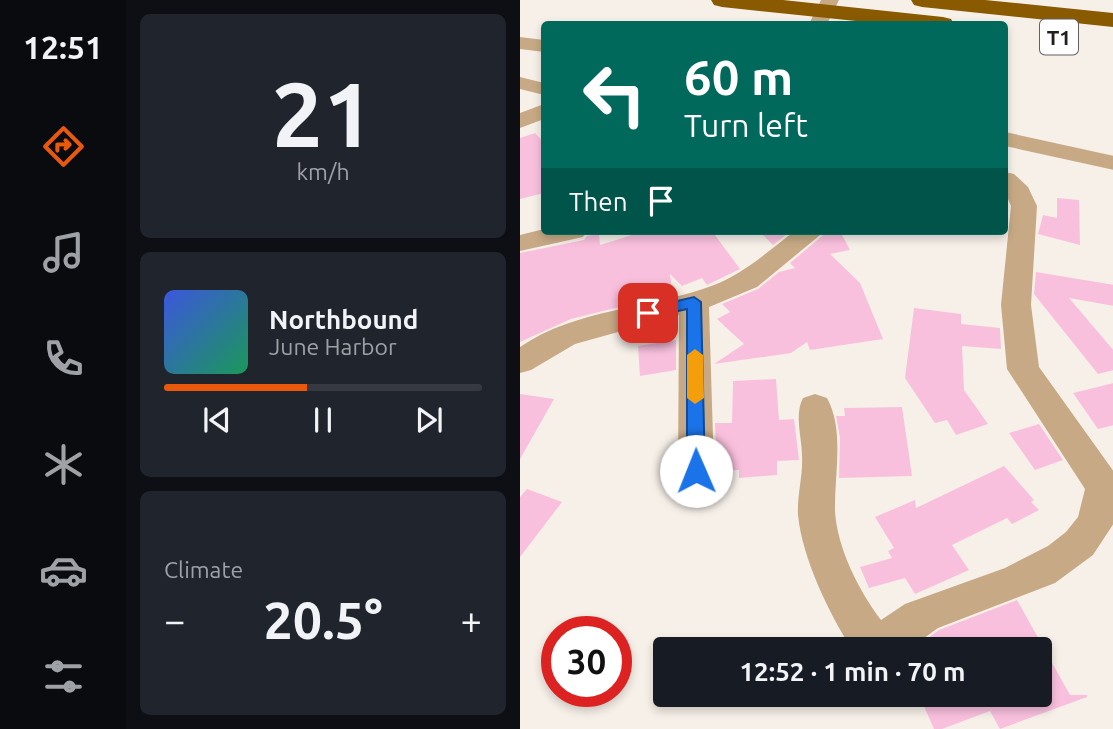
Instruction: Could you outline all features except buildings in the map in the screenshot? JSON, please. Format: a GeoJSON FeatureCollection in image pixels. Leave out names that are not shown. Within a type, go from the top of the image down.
{"type":"FeatureCollection","features":[{"type":"Feature","properties":{"kind":"highway"},"geometry":{"type":"LineString","coordinates":[[722,0],[915,21]]}},
{"type":"Feature","properties":{"kind":"highway","name":"T1"},"geometry":{"type":"LineString","coordinates":[[922,0],[1113,20]]}},
{"type":"Feature","properties":{"kind":"street"},"geometry":{"type":"LineString","coordinates":[[820,21],[830,0]]}},
{"type":"Feature","properties":{"kind":"street"},"geometry":{"type":"LineString","coordinates":[[520,34],[541,37]]}},
{"type":"Feature","properties":{"kind":"street"},"geometry":{"type":"LineString","coordinates":[[520,43],[541,46]]}},
{"type":"Feature","properties":{"kind":"street"},"geometry":{"type":"LineString","coordinates":[[520,83],[541,88]]}},
{"type":"Feature","properties":{"kind":"street"},"geometry":{"type":"LineString","coordinates":[[520,121],[541,112]]}},
{"type":"Feature","properties":{"kind":"street"},"geometry":{"type":"LineString","coordinates":[[1008,141],[1113,163]]}},
{"type":"Feature","properties":{"kind":"street"},"geometry":{"type":"LineString","coordinates":[[815,407],[820,470],[816,514],[821,540],[858,623],[868,640],[876,645],[884,643],[922,615],[1013,584],[1072,552],[1094,525],[1108,496],[1023,369],[1016,305],[1024,206],[1019,192],[1008,182]]}},
{"type":"Feature","properties":{"kind":"street"},"geometry":{"type":"LineString","coordinates":[[520,243],[556,235]]}},
{"type":"Feature","properties":{"kind":"street"},"geometry":{"type":"LineString","coordinates":[[520,362],[546,344],[625,317],[694,302],[743,283],[807,235]]}},
{"type":"Feature","properties":{"kind":"street"},"geometry":{"type":"LineString","coordinates":[[694,302],[696,471]]}},
{"type":"Feature","properties":{"kind":"slow traffic"},"geometry":{"type":"LineString","coordinates":[[695,355],[695,398]]}},
{"type":"Feature","properties":{"kind":"route"},"geometry":{"type":"LineString","coordinates":[[648,313],[694,302],[696,471]]}}]}
